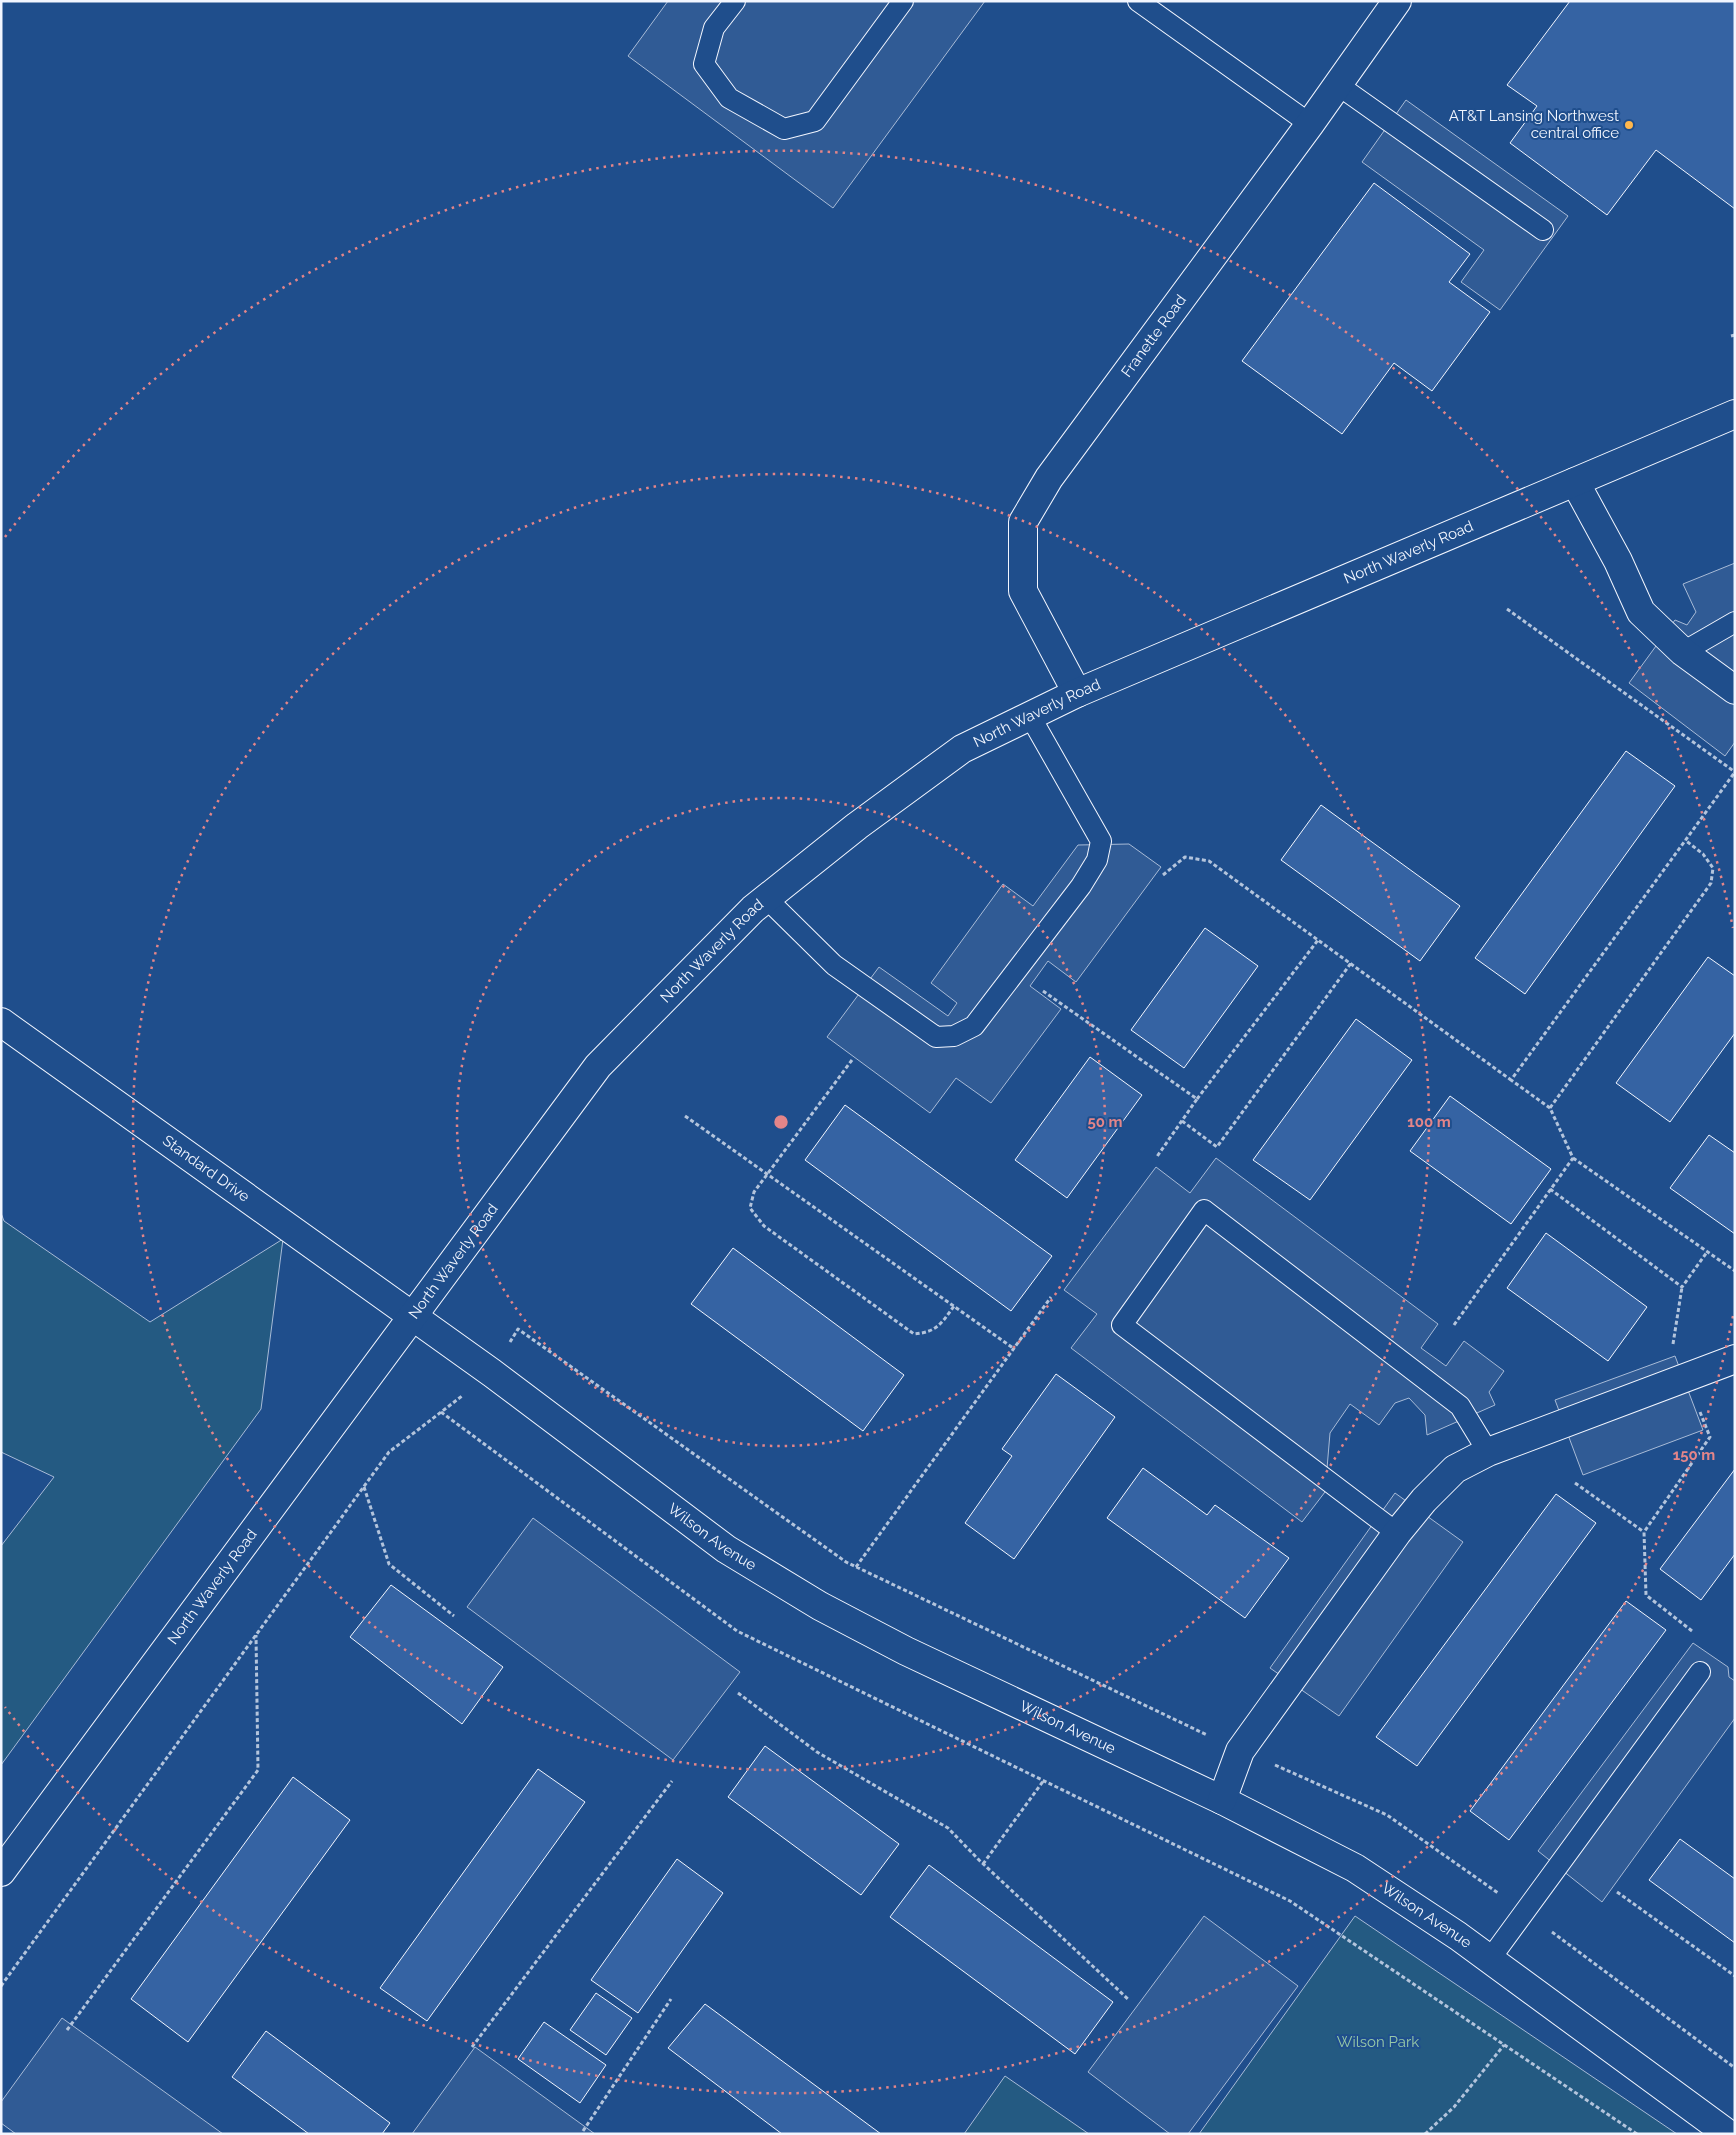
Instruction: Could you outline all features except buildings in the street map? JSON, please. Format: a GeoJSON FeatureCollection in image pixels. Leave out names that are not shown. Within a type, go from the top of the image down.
{"type":"FeatureCollection","features":[{"type":"Feature","properties":{"kind":"street","name":"Franette Road"},"geometry":{"type":"LineString","coordinates":[[1077,693],[1023,591],[1023,522],[1048,478],[1310,124],[1397,1]]}},
{"type":"Feature","properties":{"kind":"street","name":"North Waverly Road"},"geometry":{"type":"LineString","coordinates":[[1,1872],[598,1066],[766,898],[856,826],[962,749],[1077,693],[1735,414]]}},
{"type":"Feature","properties":{"kind":"street"},"geometry":{"type":"LineString","coordinates":[[1576,482],[1618,561],[1641,612],[1682,652],[1735,690]]}},
{"type":"Feature","properties":{"kind":"street","name":"Standard Drive"},"geometry":{"type":"LineString","coordinates":[[1,1022],[412,1316]]}},
{"type":"Feature","properties":{"kind":"street","name":"Wilson Avenue"},"geometry":{"type":"LineString","coordinates":[[412,1316],[492,1373],[726,1549],[820,1606],[906,1651],[1222,1800],[1355,1868],[1458,1936],[1728,2134]]}},
{"type":"Feature","properties":{"kind":"street"},"geometry":{"type":"LineString","coordinates":[[1222,1800],[1240,1751],[1397,1533],[1424,1500],[1455,1469],[1488,1452],[1735,1359]]}},
{"type":"Feature","properties":{"kind":"lane"},"geometry":{"type":"LineString","coordinates":[[735,1],[714,28],[704,64],[729,98],[784,129],[815,120],[903,1]]}},
{"type":"Feature","properties":{"kind":"lane"},"geometry":{"type":"LineString","coordinates":[[1138,1],[1310,124]]}},
{"type":"Feature","properties":{"kind":"lane"},"geometry":{"type":"LineString","coordinates":[[1338,85],[1544,230]]}},
{"type":"Feature","properties":{"kind":"lane"},"geometry":{"type":"LineString","coordinates":[[1682,652],[1735,622]]}},
{"type":"Feature","properties":{"kind":"lane"},"geometry":{"type":"LineString","coordinates":[[766,898],[834,965],[936,1037],[954,1036],[974,1026],[1081,886],[1097,860],[1101,841],[1030,716]]}},
{"type":"Feature","properties":{"kind":"lane"},"geometry":{"type":"LineString","coordinates":[[1397,1533],[1122,1325],[1204,1210],[1460,1406],[1488,1452]]}},
{"type":"Feature","properties":{"kind":"lane"},"geometry":{"type":"LineString","coordinates":[[1490,1959],[1700,1672]]}},
{"type":"Feature","properties":{"kind":"path"},"geometry":{"type":"LineString","coordinates":[[1507,609],[1735,772],[1511,1080]]}},
{"type":"Feature","properties":{"kind":"path"},"geometry":{"type":"LineString","coordinates":[[1550,1108],[1710,883],[1713,868],[1704,854],[1686,840]]}},
{"type":"Feature","properties":{"kind":"path"},"geometry":{"type":"LineString","coordinates":[[1164,876],[1185,857],[1209,861],[1550,1108],[1573,1158],[1735,1271]]}},
{"type":"Feature","properties":{"kind":"path"},"geometry":{"type":"LineString","coordinates":[[1156,1158],[1197,1099],[1318,940]]}},
{"type":"Feature","properties":{"kind":"path"},"geometry":{"type":"LineString","coordinates":[[1182,1121],[1217,1147],[1351,963]]}},
{"type":"Feature","properties":{"kind":"path"},"geometry":{"type":"LineString","coordinates":[[1016,972],[1197,1099]]}},
{"type":"Feature","properties":{"kind":"path"},"geometry":{"type":"LineString","coordinates":[[852,1060],[754,1192],[750,1208],[764,1226],[914,1334],[928,1333],[941,1324],[954,1306]]}},
{"type":"Feature","properties":{"kind":"path"},"geometry":{"type":"LineString","coordinates":[[685,1116],[1013,1348]]}},
{"type":"Feature","properties":{"kind":"path"},"geometry":{"type":"LineString","coordinates":[[1454,1325],[1573,1158]]}},
{"type":"Feature","properties":{"kind":"path"},"geometry":{"type":"LineString","coordinates":[[1550,1189],[1682,1287],[1707,1252]]}},
{"type":"Feature","properties":{"kind":"path"},"geometry":{"type":"LineString","coordinates":[[856,1567],[1051,1297]]}},
{"type":"Feature","properties":{"kind":"path"},"geometry":{"type":"LineString","coordinates":[[1,1986],[389,1452],[492,1373],[518,1328],[846,1562],[1240,1751],[1387,1815],[1524,1912],[1735,2068]]}},
{"type":"Feature","properties":{"kind":"path"},"geometry":{"type":"LineString","coordinates":[[441,1412],[737,1630],[1290,1901],[1637,2134]]}},
{"type":"Feature","properties":{"kind":"path"},"geometry":{"type":"LineString","coordinates":[[1692,1630],[1646,1595],[1644,1532],[1710,1437]]}},
{"type":"Feature","properties":{"kind":"path"},"geometry":{"type":"LineString","coordinates":[[1575,1483],[1644,1532]]}},
{"type":"Feature","properties":{"kind":"path"},"geometry":{"type":"LineString","coordinates":[[364,1487],[389,1564],[454,1616]]}},
{"type":"Feature","properties":{"kind":"path"},"geometry":{"type":"LineString","coordinates":[[67,2030],[258,1770],[256,1635]]}},
{"type":"Feature","properties":{"kind":"path"},"geometry":{"type":"LineString","coordinates":[[738,1693],[818,1752],[948,1828],[983,1864],[1129,2000]]}},
{"type":"Feature","properties":{"kind":"path"},"geometry":{"type":"LineString","coordinates":[[983,1864],[1044,1780]]}},
{"type":"Feature","properties":{"kind":"path"},"geometry":{"type":"LineString","coordinates":[[472,2047],[672,1781]]}},
{"type":"Feature","properties":{"kind":"path"},"geometry":{"type":"LineString","coordinates":[[1617,1892],[1735,1976]]}},
{"type":"Feature","properties":{"kind":"path"},"geometry":{"type":"LineString","coordinates":[[583,2131],[671,1999]]}},
{"type":"Feature","properties":{"kind":"path"},"geometry":{"type":"LineString","coordinates":[[1425,2134],[1454,2107],[1504,2045]]}},
{"type":"Feature","properties":{"kind":"green space"},"geometry":{"type":"Polygon","coordinates":[[[1,1213],[4,1221],[150,1322],[283,1239],[261,1409],[1,1765],[1,1546],[54,1477],[1,1452],[1,1213]]]}},
{"type":"Feature","properties":{"kind":"green space","name":"Wilson Park"},"geometry":{"type":"Polygon","coordinates":[[[1355,1916],[1677,2134],[1199,2134],[1355,1916]]]}},
{"type":"Feature","properties":{"kind":"green space"},"geometry":{"type":"Polygon","coordinates":[[[1005,2076],[1089,2134],[964,2134],[1005,2076]]]}},
{"type":"Feature","properties":{"kind":"shaded area"},"geometry":{"type":"Polygon","coordinates":[[[668,1],[985,1],[833,208],[628,56],[668,1]]]}},
{"type":"Feature","properties":{"kind":"shaded area"},"geometry":{"type":"Polygon","coordinates":[[[1406,100],[1568,216],[1500,310],[1461,282],[1484,250],[1362,162],[1406,100]]]}},
{"type":"Feature","properties":{"kind":"shaded area"},"geometry":{"type":"Polygon","coordinates":[[[1735,563],[1735,742],[1725,756],[1629,683],[1675,620],[1687,625],[1696,612],[1683,584],[1735,563]]]}},
{"type":"Feature","properties":{"kind":"shaded area"},"geometry":{"type":"Polygon","coordinates":[[[1129,844],[1161,867],[1076,982],[1048,961],[1030,986],[1061,1009],[991,1103],[956,1078],[930,1113],[827,1037],[879,967],[948,1016],[957,1003],[931,983],[1003,884],[1033,906],[1078,845],[1129,844]]]}},
{"type":"Feature","properties":{"kind":"shaded area"},"geometry":{"type":"Polygon","coordinates":[[[1216,1158],[1438,1324],[1421,1348],[1446,1366],[1464,1341],[1504,1371],[1489,1392],[1495,1405],[1427,1435],[1425,1415],[1409,1398],[1395,1403],[1379,1425],[1350,1404],[1330,1433],[1325,1492],[1302,1522],[1071,1348],[1097,1314],[1064,1290],[1156,1167],[1190,1193],[1216,1158]]]}},
{"type":"Feature","properties":{"kind":"shaded area"},"geometry":{"type":"Polygon","coordinates":[[[1675,1356],[1703,1430],[1583,1475],[1555,1400],[1675,1356]]]}},
{"type":"Feature","properties":{"kind":"shaded area"},"geometry":{"type":"Polygon","coordinates":[[[1395,1493],[1463,1542],[1339,1716],[1270,1668],[1395,1493]]]}},
{"type":"Feature","properties":{"kind":"shaded area"},"geometry":{"type":"Polygon","coordinates":[[[533,1518],[740,1672],[673,1760],[467,1607],[533,1518]]]}},
{"type":"Feature","properties":{"kind":"shaded area"},"geometry":{"type":"Polygon","coordinates":[[[1693,1643],[1728,1667],[1729,1677],[1735,1681],[1735,1718],[1602,1902],[1538,1851],[1693,1643]]]}},
{"type":"Feature","properties":{"kind":"shaded area"},"geometry":{"type":"Polygon","coordinates":[[[1204,1916],[1298,1986],[1188,2134],[1170,2134],[1088,2072],[1204,1916]]]}},
{"type":"Feature","properties":{"kind":"shaded area"},"geometry":{"type":"Polygon","coordinates":[[[62,2018],[223,2134],[16,2134],[1,2123],[1,2102],[62,2018]]]}},
{"type":"Feature","properties":{"kind":"shaded area"},"geometry":{"type":"Polygon","coordinates":[[[475,2047],[595,2134],[412,2134],[475,2047]]]}},
{"type":"Feature","properties":{"kind":"place","name":"AT&T Lansing Northwest central office"},"geometry":{"type":"Point","coordinates":[1629,125]}}]}
